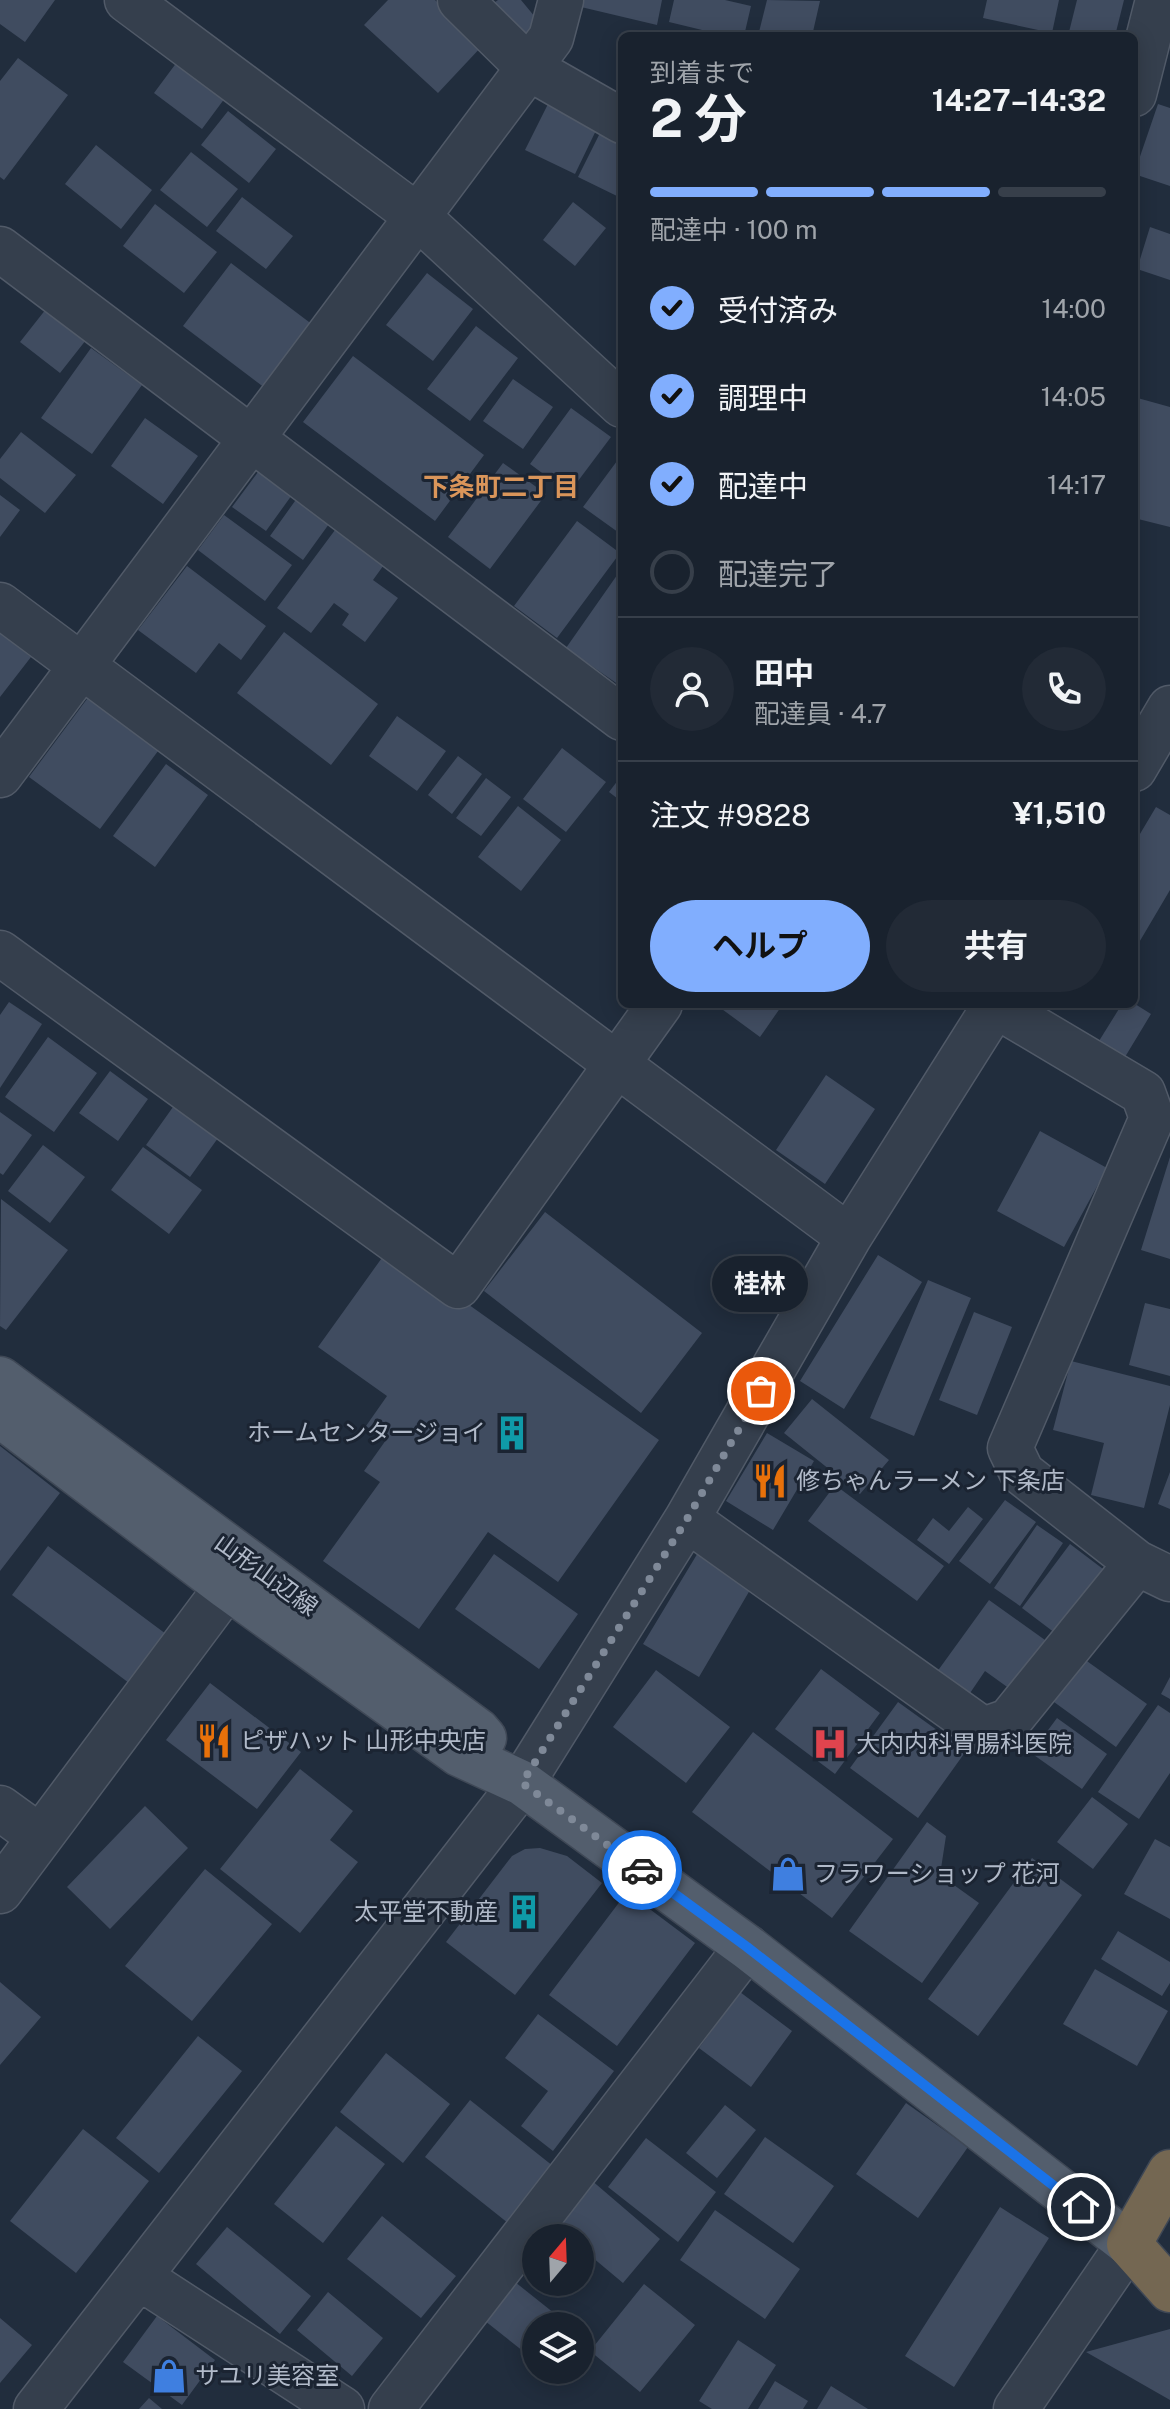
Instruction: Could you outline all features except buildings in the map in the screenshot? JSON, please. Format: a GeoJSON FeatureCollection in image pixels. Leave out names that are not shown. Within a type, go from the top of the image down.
{"type":"FeatureCollection","features":[{"type":"Feature","properties":{"kind":"highway"},"geometry":{"type":"LineString","coordinates":[[1129,2244],[1170,2172]]}},
{"type":"Feature","properties":{"kind":"highway"},"geometry":{"type":"LineString","coordinates":[[1129,2244],[1170,2262]]}},
{"type":"Feature","properties":{"kind":"highway"},"geometry":{"type":"LineString","coordinates":[[1129,2244],[1170,2290]]}},
{"type":"Feature","properties":{"kind":"main road","name":"山形山辺線"},"geometry":{"type":"LineString","coordinates":[[0,1379],[478,1731],[522,1783]]}},
{"type":"Feature","properties":{"kind":"main road","name":"山形山辺線"},"geometry":{"type":"LineString","coordinates":[[0,1415],[227,1587],[459,1754],[522,1783],[747,1947],[1129,2244]]}},
{"type":"Feature","properties":{"kind":"street"},"geometry":{"type":"LineString","coordinates":[[127,0],[417,216],[618,401]]}},
{"type":"Feature","properties":{"kind":"street"},"geometry":{"type":"LineString","coordinates":[[460,0],[529,68],[618,119]]}},
{"type":"Feature","properties":{"kind":"street"},"geometry":{"type":"LineString","coordinates":[[0,775],[551,38],[561,0]]}},
{"type":"Feature","properties":{"kind":"street"},"geometry":{"type":"LineString","coordinates":[[1138,78],[1158,0]]}},
{"type":"Feature","properties":{"kind":"street"},"geometry":{"type":"LineString","coordinates":[[0,249],[618,715]]}},
{"type":"Feature","properties":{"kind":"street"},"geometry":{"type":"LineString","coordinates":[[0,605],[849,1237]]}},
{"type":"Feature","properties":{"kind":"street"},"geometry":{"type":"LineString","coordinates":[[1138,761],[1170,709]]}},
{"type":"Feature","properties":{"kind":"street"},"geometry":{"type":"LineString","coordinates":[[0,953],[458,1286],[657,1008]]}},
{"type":"Feature","properties":{"kind":"street"},"geometry":{"type":"LineString","coordinates":[[36,2409],[522,1783],[687,1519],[849,1237],[992,1008]]}},
{"type":"Feature","properties":{"kind":"street"},"geometry":{"type":"LineString","coordinates":[[687,1519],[983,1730],[1009,1721],[1154,1571],[1022,1473],[1010,1448],[1152,1118],[1143,1093],[1002,1008]]}},
{"type":"Feature","properties":{"kind":"street"},"geometry":{"type":"LineString","coordinates":[[0,1891],[227,1587]]}},
{"type":"Feature","properties":{"kind":"street"},"geometry":{"type":"LineString","coordinates":[[0,1808],[40,1837]]}},
{"type":"Feature","properties":{"kind":"street"},"geometry":{"type":"LineString","coordinates":[[391,2409],[747,1947]]}},
{"type":"Feature","properties":{"kind":"street"},"geometry":{"type":"LineString","coordinates":[[1016,2409],[1129,2244]]}},
{"type":"Feature","properties":{"kind":"street"},"geometry":{"type":"LineString","coordinates":[[139,2277],[342,2409]]}},
{"type":"Feature","properties":{"kind":"way so far"},"geometry":{"type":"LineString","coordinates":[[642,1870],[522,1783],[687,1519],[761,1391]]}},
{"type":"Feature","properties":{"kind":"place","name":"桂林"},"geometry":{"type":"Point","coordinates":[761,1391]}},
{"type":"Feature","properties":{"kind":"place","name":"ホームセンタージョイ"},"geometry":{"type":"Point","coordinates":[512,1433]}},
{"type":"Feature","properties":{"kind":"place","name":"修ちゃんラーメン 下条店"},"geometry":{"type":"Point","coordinates":[770,1481]}},
{"type":"Feature","properties":{"kind":"place","name":"ピザハット 山形中央店"},"geometry":{"type":"Point","coordinates":[214,1741]}},
{"type":"Feature","properties":{"kind":"place","name":"大内内科胃腸科医院"},"geometry":{"type":"Point","coordinates":[830,1744]}},
{"type":"Feature","properties":{"kind":"place","name":"フラワーショップ 花河"},"geometry":{"type":"Point","coordinates":[788,1874]}},
{"type":"Feature","properties":{"kind":"place","name":"太平堂不動産"},"geometry":{"type":"Point","coordinates":[524,1912]}},
{"type":"Feature","properties":{"kind":"place","name":"サユリ美容室"},"geometry":{"type":"Point","coordinates":[169,2376]}},
{"type":"Feature","properties":{"kind":"district","name":"下条町二丁目"},"geometry":{"type":"Point","coordinates":[501,487]}},
{"type":"Feature","properties":{"kind":"route"},"geometry":{"type":"LineString","coordinates":[[642,1870],[747,1947],[1081,2207]]}}]}
